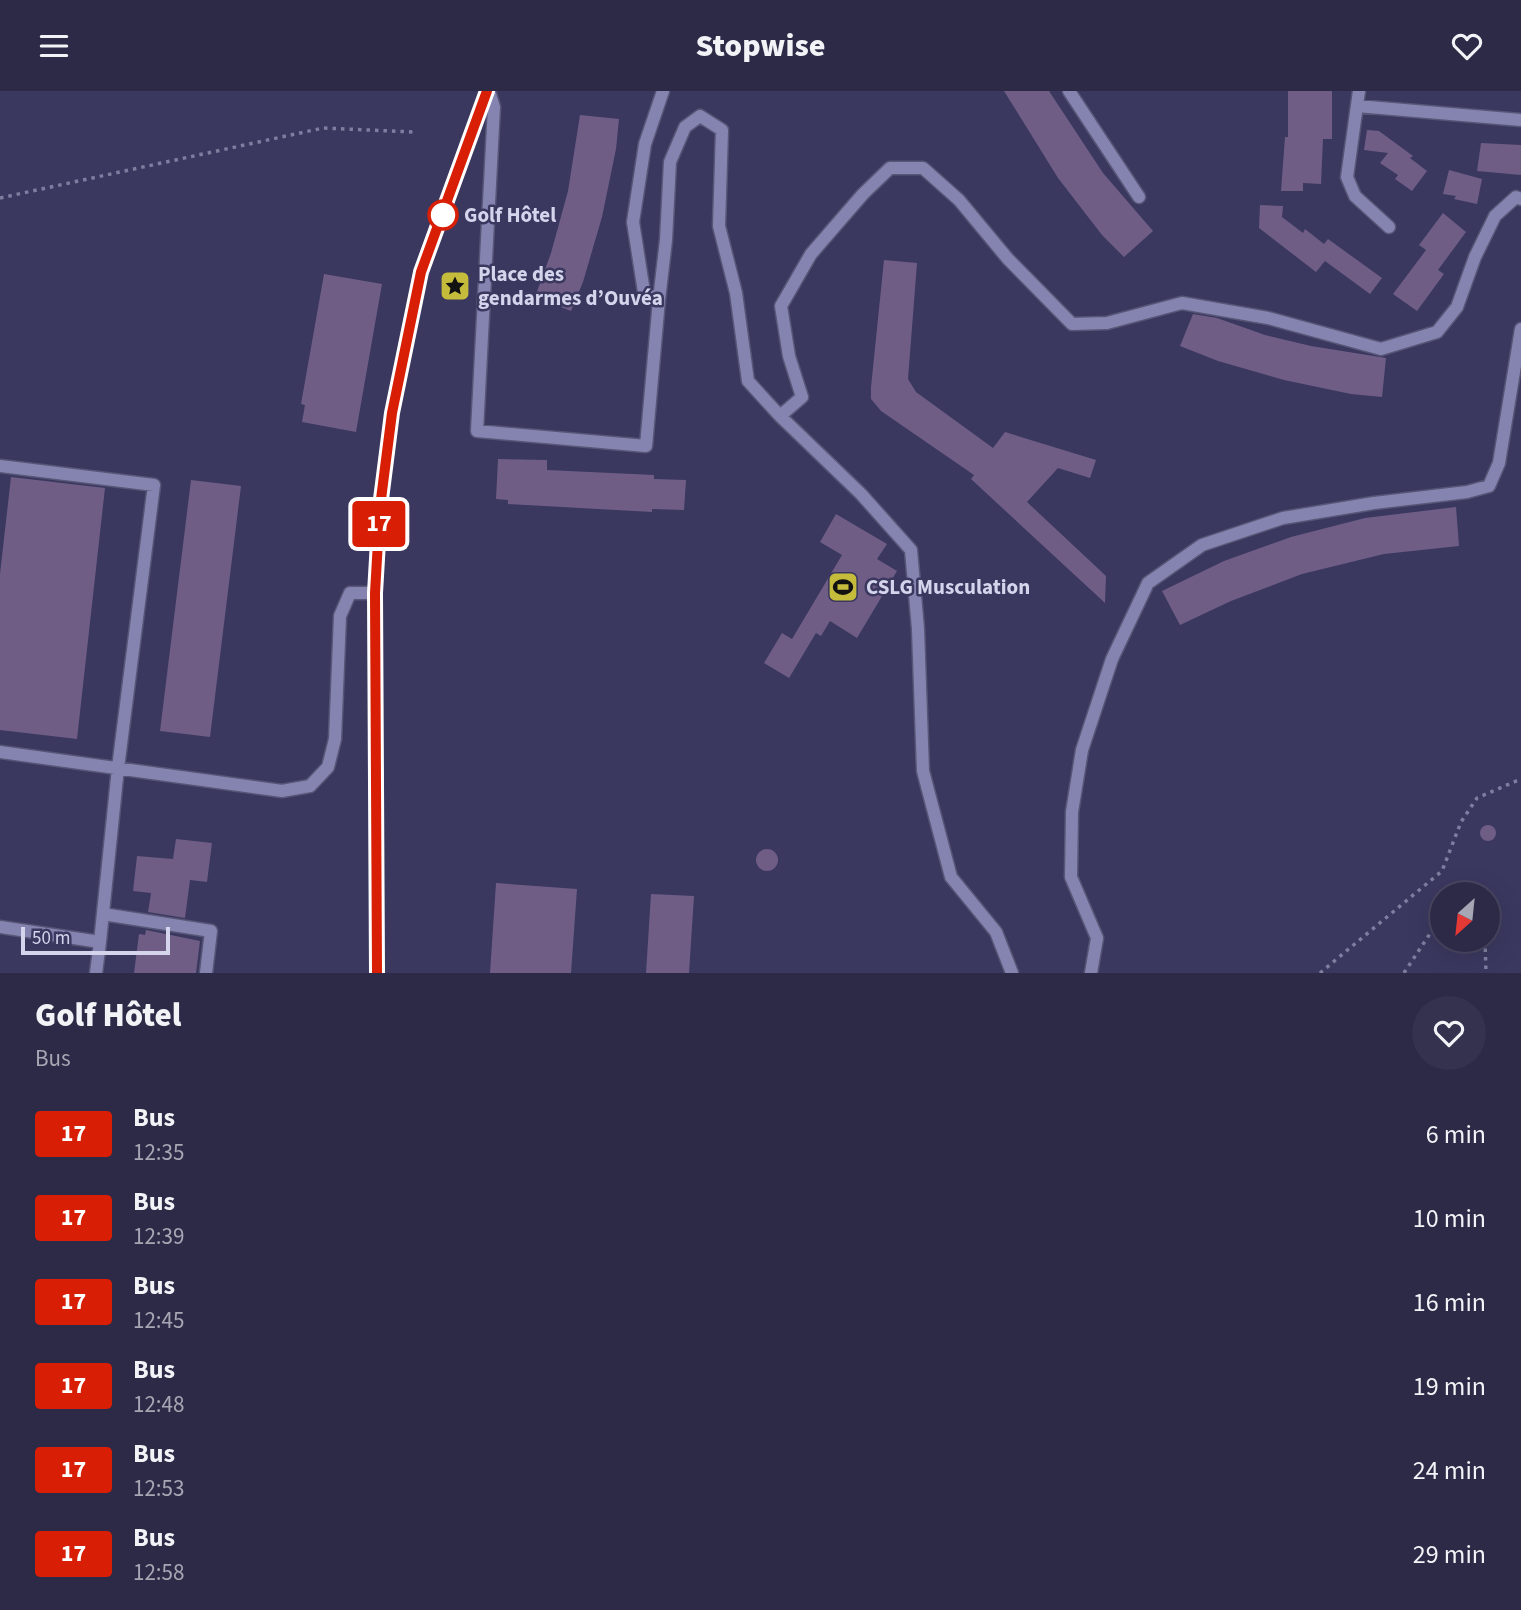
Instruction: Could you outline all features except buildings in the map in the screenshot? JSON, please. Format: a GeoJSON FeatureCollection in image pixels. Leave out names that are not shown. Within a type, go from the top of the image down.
{"type":"FeatureCollection","features":[{"type":"Feature","properties":{"kind":"street"},"geometry":{"type":"LineString","coordinates":[[488,91],[494,107],[477,431],[646,446],[666,240],[670,162],[685,127],[700,116],[722,130],[719,226],[736,293],[748,381],[860,494],[911,550],[918,629],[923,771],[951,877],[996,932],[1012,973]]}},
{"type":"Feature","properties":{"kind":"street"},"geometry":{"type":"LineString","coordinates":[[377,973],[375,593],[380,507],[392,413],[421,272],[488,91]]}},
{"type":"Feature","properties":{"kind":"street"},"geometry":{"type":"LineString","coordinates":[[659,300],[644,292],[633,222],[645,144],[663,91]]}},
{"type":"Feature","properties":{"kind":"street"},"geometry":{"type":"LineString","coordinates":[[1069,91],[1139,197]]}},
{"type":"Feature","properties":{"kind":"street"},"geometry":{"type":"LineString","coordinates":[[1359,91],[1347,177],[1355,196],[1389,227]]}},
{"type":"Feature","properties":{"kind":"street"},"geometry":{"type":"LineString","coordinates":[[1357,106],[1521,120]]}},
{"type":"Feature","properties":{"kind":"street"},"geometry":{"type":"LineString","coordinates":[[780,416],[802,397],[789,356],[781,306],[811,254],[863,194],[890,168],[923,168],[959,200],[1008,259],[1072,324],[1107,323],[1182,303],[1268,317],[1381,349],[1437,332],[1457,307],[1475,257],[1495,216],[1516,197],[1521,199]]}},
{"type":"Feature","properties":{"kind":"street"},"geometry":{"type":"LineString","coordinates":[[1091,973],[1097,938],[1071,877],[1072,812],[1082,750],[1090,724],[1112,659],[1148,583],[1202,545],[1283,518],[1374,503],[1467,492],[1489,486],[1499,463],[1521,329]]}},
{"type":"Feature","properties":{"kind":"street"},"geometry":{"type":"LineString","coordinates":[[0,466],[154,485],[118,768],[96,973]]}},
{"type":"Feature","properties":{"kind":"street"},"geometry":{"type":"LineString","coordinates":[[0,753],[282,791],[310,786],[328,767],[335,739],[340,616],[350,593],[375,593]]}},
{"type":"Feature","properties":{"kind":"street"},"geometry":{"type":"LineString","coordinates":[[103,914],[211,932],[206,973]]}},
{"type":"Feature","properties":{"kind":"street"},"geometry":{"type":"LineString","coordinates":[[0,927],[100,942]]}},
{"type":"Feature","properties":{"kind":"path"},"geometry":{"type":"LineString","coordinates":[[0,198],[323,128],[414,132]]}},
{"type":"Feature","properties":{"kind":"path"},"geometry":{"type":"LineString","coordinates":[[1320,973],[1442,871],[1461,822],[1477,798],[1521,779]]}},
{"type":"Feature","properties":{"kind":"path"},"geometry":{"type":"LineString","coordinates":[[1404,973],[1430,934]]}},
{"type":"Feature","properties":{"kind":"path"},"geometry":{"type":"LineString","coordinates":[[1485,952],[1486,973]]}},
{"type":"Feature","properties":{"kind":"bus line","name":"17"},"geometry":{"type":"LineString","coordinates":[[377,973],[375,593],[380,507],[392,413],[421,272],[487,91]]}},
{"type":"Feature","properties":{"kind":"place","name":"Golf Hôtel"},"geometry":{"type":"Point","coordinates":[443,215]}},
{"type":"Feature","properties":{"kind":"place","name":"Place des gendarmes d’Ouvéa"},"geometry":{"type":"Point","coordinates":[455,286]}},
{"type":"Feature","properties":{"kind":"place","name":"CSLG Musculation"},"geometry":{"type":"Point","coordinates":[843,587]}}]}
